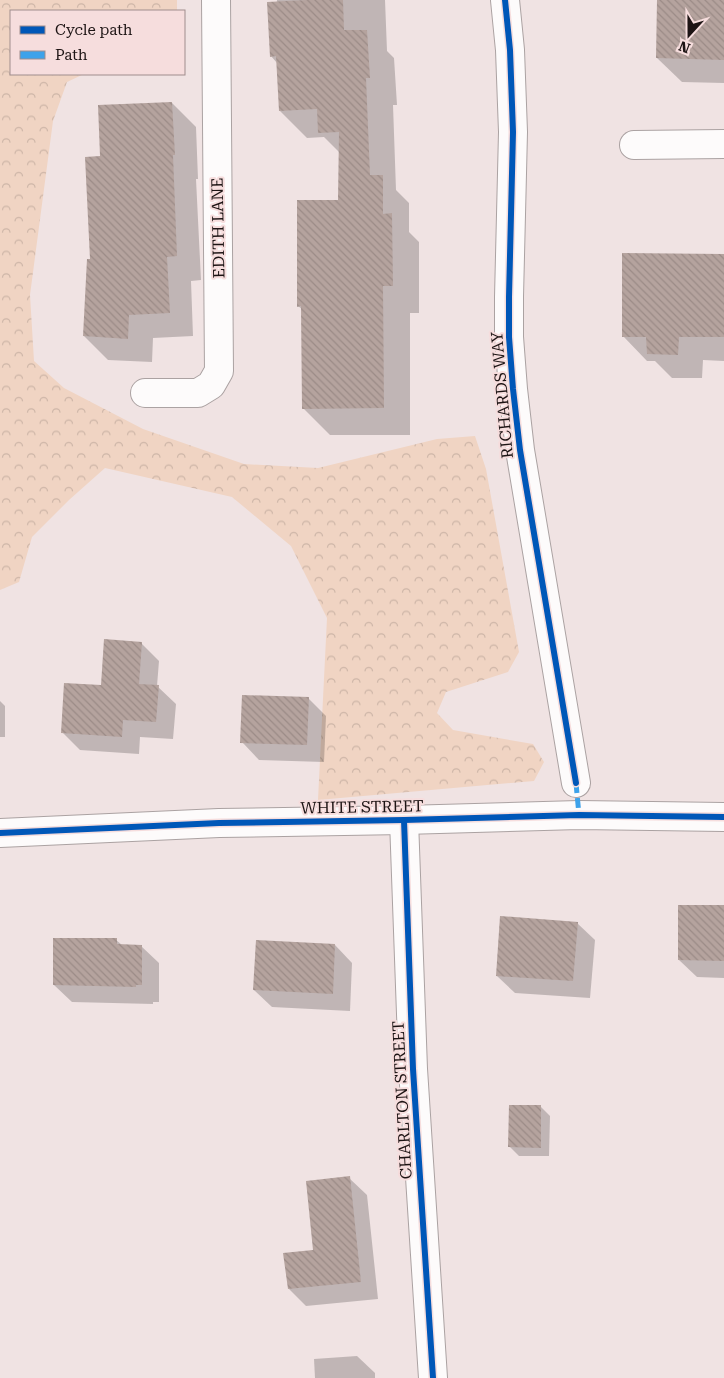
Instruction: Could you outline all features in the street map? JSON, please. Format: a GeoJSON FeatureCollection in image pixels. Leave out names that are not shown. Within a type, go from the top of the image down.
{"type":"FeatureCollection","features":[{"type":"Feature","properties":{"kind":"street","name":"EDITH LANE"},"geometry":{"type":"LineString","coordinates":[[145,393],[198,393],[211,385],[219,371],[216,0]]}},
{"type":"Feature","properties":{"kind":"street","name":"RICHARDS WAY"},"geometry":{"type":"LineString","coordinates":[[506,0],[513,116],[509,297],[509,337],[513,389],[520,450],[576,783]]}},
{"type":"Feature","properties":{"kind":"street"},"geometry":{"type":"LineString","coordinates":[[634,145],[724,144]]}},
{"type":"Feature","properties":{"kind":"street","name":"WHITE STREET"},"geometry":{"type":"LineString","coordinates":[[0,833],[218,823],[580,815],[724,816]]}},
{"type":"Feature","properties":{"kind":"street","name":"CHARLTON STREET"},"geometry":{"type":"LineString","coordinates":[[404,820],[413,1070],[433,1378]]}},
{"type":"Feature","properties":{"kind":"green space"},"geometry":{"type":"Polygon","coordinates":[[[0,0],[177,0],[177,10],[10,10],[10,75],[82,75],[67,82],[53,121],[30,295],[34,361],[64,388],[143,429],[244,464],[318,468],[437,439],[475,436],[486,469],[519,652],[508,672],[446,692],[437,713],[453,730],[533,744],[544,762],[534,781],[318,800],[327,618],[291,546],[232,497],[105,468],[32,537],[19,582],[0,590],[0,0]]]}},
{"type":"Feature","properties":{"kind":"building"},"geometry":{"type":"Polygon","coordinates":[[[343,0],[344,30],[367,30],[370,78],[366,78],[370,175],[383,175],[383,214],[392,213],[393,286],[383,286],[384,408],[302,409],[301,306],[297,307],[297,200],[338,200],[339,132],[318,133],[317,109],[279,111],[276,56],[270,57],[267,2],[343,0]]]}},
{"type":"Feature","properties":{"kind":"building"},"geometry":{"type":"Polygon","coordinates":[[[657,0],[724,0],[724,60],[656,58],[657,0]]]}},
{"type":"Feature","properties":{"kind":"building"},"geometry":{"type":"Polygon","coordinates":[[[172,102],[177,256],[167,257],[170,313],[129,315],[128,339],[83,336],[87,259],[90,259],[85,157],[100,156],[98,105],[172,102]]]}},
{"type":"Feature","properties":{"kind":"building"},"geometry":{"type":"Polygon","coordinates":[[[622,253],[724,254],[724,337],[679,337],[678,355],[647,354],[646,337],[622,337],[622,253]]]}},
{"type":"Feature","properties":{"kind":"building"},"geometry":{"type":"Polygon","coordinates":[[[104,639],[142,642],[139,684],[159,685],[156,722],[123,720],[122,737],[61,733],[64,683],[101,685],[104,639]]]}},
{"type":"Feature","properties":{"kind":"building"},"geometry":{"type":"Polygon","coordinates":[[[242,695],[309,697],[307,745],[240,743],[242,695]]]}},
{"type":"Feature","properties":{"kind":"building"},"geometry":{"type":"Polygon","coordinates":[[[678,905],[724,905],[724,961],[678,960],[678,905]]]}},
{"type":"Feature","properties":{"kind":"building"},"geometry":{"type":"Polygon","coordinates":[[[500,916],[578,922],[573,981],[496,976],[500,916]]]}},
{"type":"Feature","properties":{"kind":"building"},"geometry":{"type":"Polygon","coordinates":[[[53,938],[117,938],[117,944],[142,945],[142,985],[136,985],[136,987],[53,985],[53,938]]]}},
{"type":"Feature","properties":{"kind":"building"},"geometry":{"type":"Polygon","coordinates":[[[256,940],[335,944],[333,994],[253,990],[256,940]]]}},
{"type":"Feature","properties":{"kind":"building"},"geometry":{"type":"Polygon","coordinates":[[[509,1105],[541,1105],[541,1148],[508,1147],[509,1105]]]}},
{"type":"Feature","properties":{"kind":"building"},"geometry":{"type":"Polygon","coordinates":[[[350,1176],[361,1282],[288,1289],[283,1253],[313,1250],[306,1181],[350,1176]]]}},
{"type":"Feature","properties":{"kind":"marked path"},"geometry":{"type":"LineString","coordinates":[[576,783],[579,815]]}},
{"type":"Feature","properties":{"kind":"cycle path"},"geometry":{"type":"LineString","coordinates":[[505,0],[510,50],[513,132],[509,297],[509,337],[513,389],[520,450],[576,783]]}},
{"type":"Feature","properties":{"kind":"cycle path"},"geometry":{"type":"LineString","coordinates":[[0,833],[219,823],[579,815],[724,817]]}},
{"type":"Feature","properties":{"kind":"cycle path"},"geometry":{"type":"LineString","coordinates":[[404,820],[413,1069],[433,1378]]}}]}
